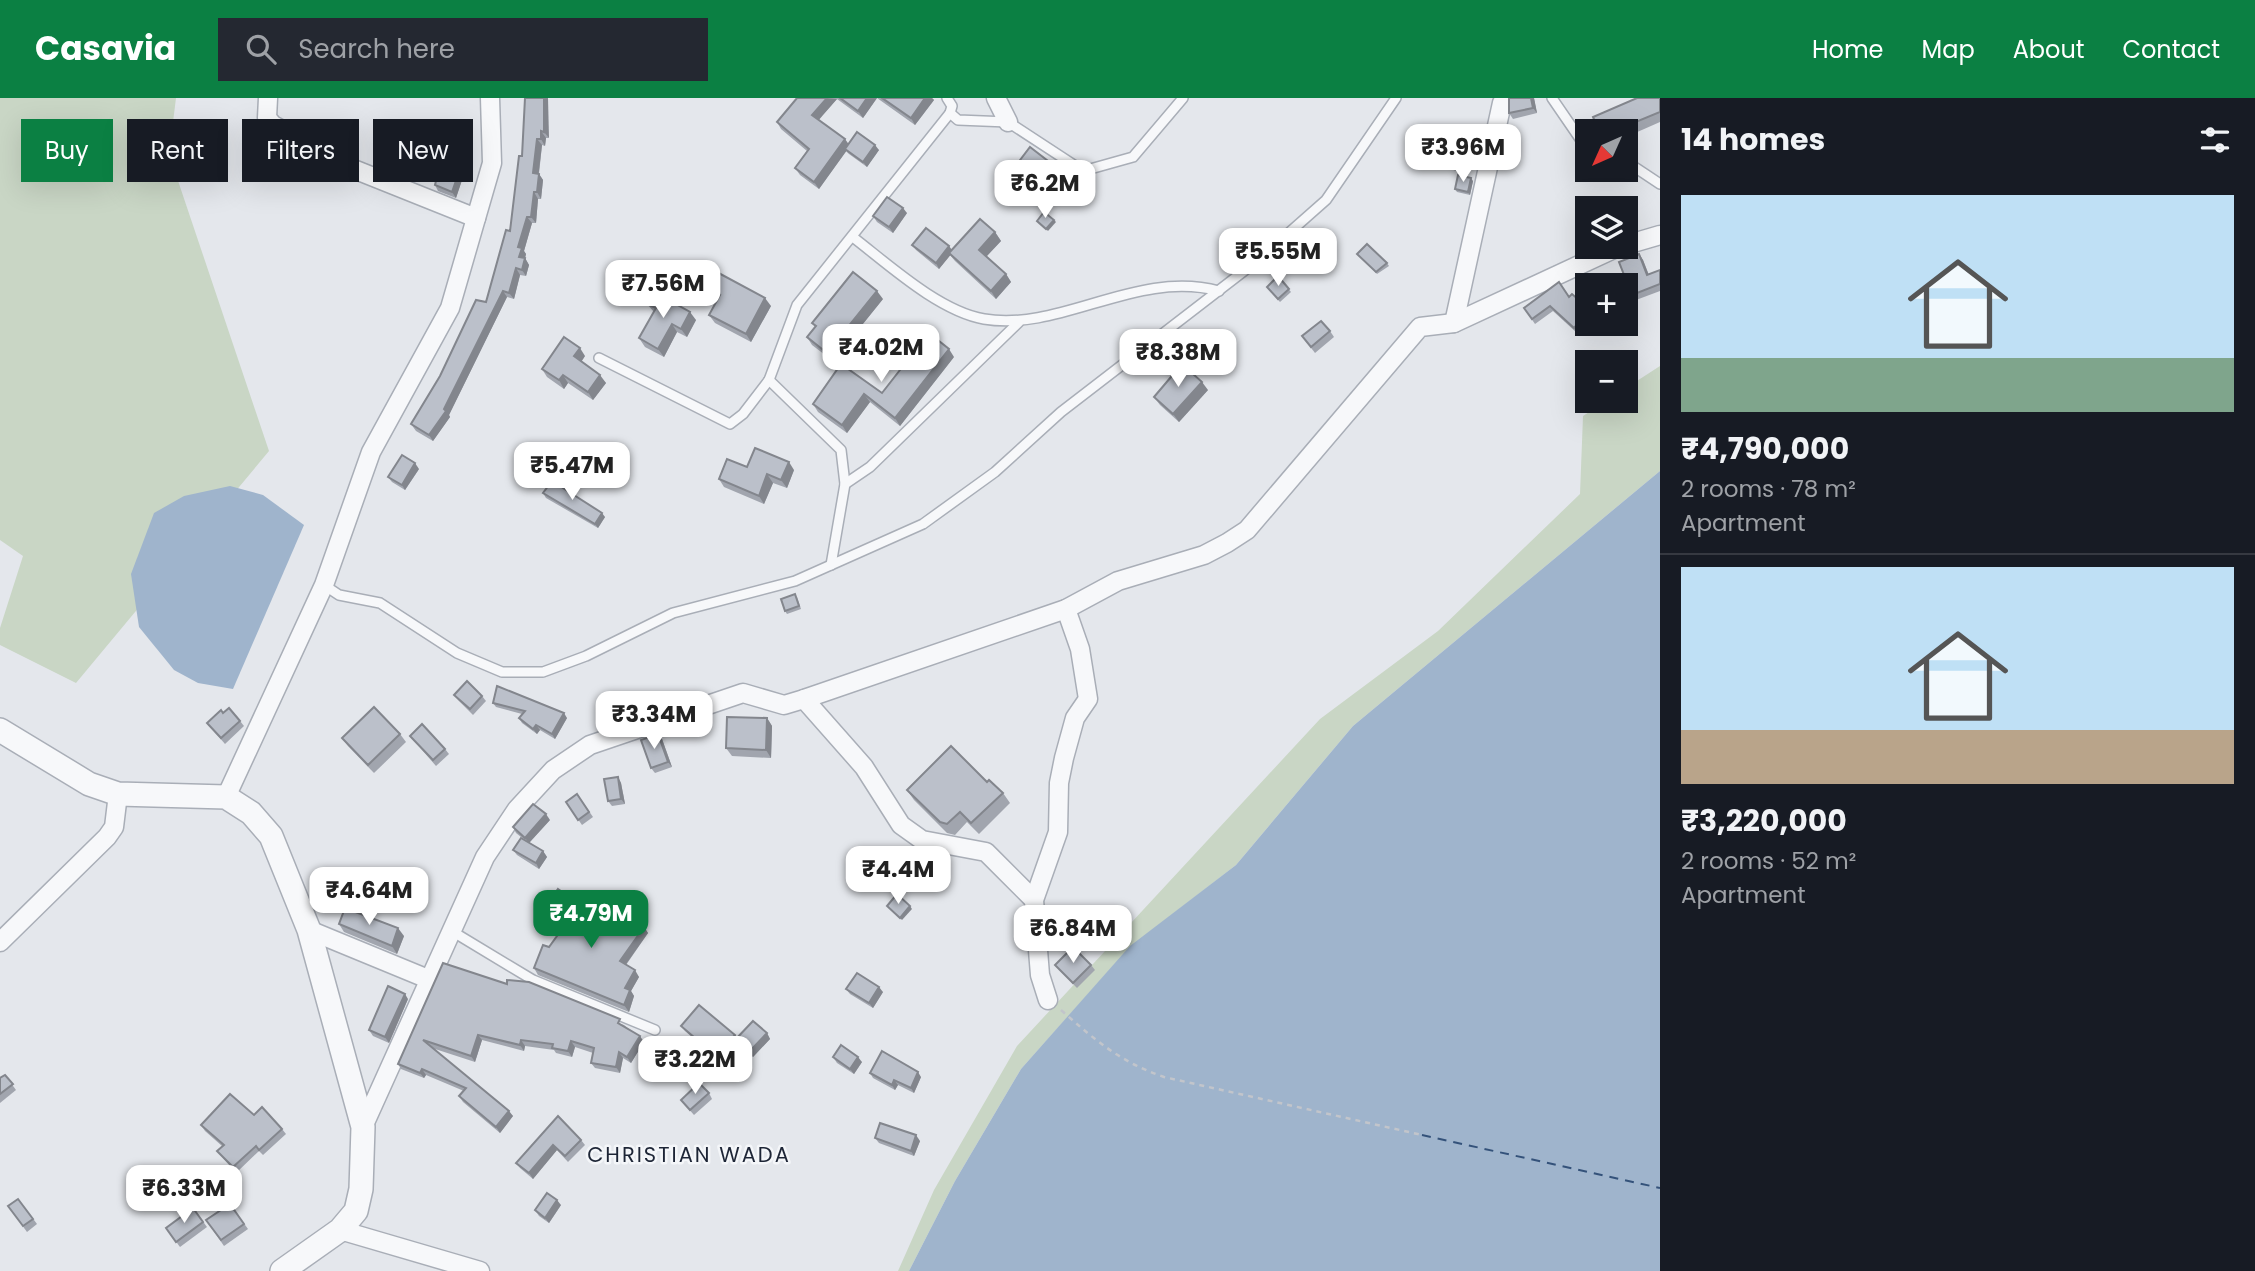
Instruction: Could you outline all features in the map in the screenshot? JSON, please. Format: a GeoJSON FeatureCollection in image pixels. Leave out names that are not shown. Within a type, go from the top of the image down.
{"type":"FeatureCollection","features":[{"type":"Feature","properties":{"kind":"street"},"geometry":{"type":"LineString","coordinates":[[268,98],[267,118],[273,125],[351,168],[476,218]]}},
{"type":"Feature","properties":{"kind":"street"},"geometry":{"type":"LineString","coordinates":[[226,797],[324,585],[372,452],[450,308],[492,163],[490,98]]}},
{"type":"Feature","properties":{"kind":"street"},"geometry":{"type":"LineString","coordinates":[[996,98],[1008,122]]}},
{"type":"Feature","properties":{"kind":"street"},"geometry":{"type":"LineString","coordinates":[[1454,323],[1502,103]]}},
{"type":"Feature","properties":{"kind":"street"},"geometry":{"type":"LineString","coordinates":[[1638,241],[1660,235]]}},
{"type":"Feature","properties":{"kind":"street"},"geometry":{"type":"LineString","coordinates":[[363,1127],[485,857],[517,809],[553,770],[590,745],[743,694],[784,705],[804,699],[1066,609],[1118,580],[1204,555],[1247,530],[1420,327],[1454,323],[1592,259]]}},
{"type":"Feature","properties":{"kind":"street"},"geometry":{"type":"LineString","coordinates":[[1048,1000],[1040,975],[1034,900],[1058,832],[1059,783],[1064,758],[1075,718],[1088,699],[1080,649],[1066,609]]}},
{"type":"Feature","properties":{"kind":"street"},"geometry":{"type":"LineString","coordinates":[[804,699],[864,766],[901,825],[922,840],[986,852],[1034,900]]}},
{"type":"Feature","properties":{"kind":"street"},"geometry":{"type":"LineString","coordinates":[[0,730],[89,784],[118,794],[226,797],[251,813],[271,836],[309,930],[363,1127],[361,1189],[356,1211],[340,1230],[282,1271]]}},
{"type":"Feature","properties":{"kind":"street"},"geometry":{"type":"LineString","coordinates":[[0,942],[107,837],[114,827],[118,794]]}},
{"type":"Feature","properties":{"kind":"street"},"geometry":{"type":"LineString","coordinates":[[309,930],[428,979]]}},
{"type":"Feature","properties":{"kind":"street"},"geometry":{"type":"LineString","coordinates":[[340,1230],[480,1271]]}},
{"type":"Feature","properties":{"kind":"lane"},"geometry":{"type":"LineString","coordinates":[[599,358],[730,424],[743,414],[769,380],[797,305],[950,113],[952,106],[947,98]]}},
{"type":"Feature","properties":{"kind":"lane"},"geometry":{"type":"LineString","coordinates":[[950,113],[958,120],[1008,122],[1083,171],[1133,157],[1184,98]]}},
{"type":"Feature","properties":{"kind":"lane"},"geometry":{"type":"LineString","coordinates":[[324,585],[339,595],[380,603],[457,653],[502,672],[543,672],[586,656],[673,613],[795,581],[923,524],[995,472],[1061,412],[1219,291],[1326,200],[1396,98]]}},
{"type":"Feature","properties":{"kind":"lane"},"geometry":{"type":"LineString","coordinates":[[1552,98],[1575,132]]}},
{"type":"Feature","properties":{"kind":"lane"},"geometry":{"type":"LineString","coordinates":[[1638,169],[1660,184]]}},
{"type":"Feature","properties":{"kind":"lane"},"geometry":{"type":"LineString","coordinates":[[853,238],[913,284],[961,311],[982,319],[1019,322],[1164,286],[1193,285],[1219,291]]}},
{"type":"Feature","properties":{"kind":"lane"},"geometry":{"type":"LineString","coordinates":[[845,484],[870,467],[1019,322]]}},
{"type":"Feature","properties":{"kind":"lane"},"geometry":{"type":"LineString","coordinates":[[769,380],[841,450],[845,484],[831,565]]}},
{"type":"Feature","properties":{"kind":"lane"},"geometry":{"type":"LineString","coordinates":[[450,930],[533,980],[655,1030]]}},
{"type":"Feature","properties":{"kind":"path"},"geometry":{"type":"LineString","coordinates":[[1048,1000],[1115,1056],[1138,1068],[1164,1077],[1422,1135]]}},
{"type":"Feature","properties":{"kind":"green space"},"geometry":{"type":"Polygon","coordinates":[[[0,98],[176,98],[173,119],[127,119],[127,182],[178,182],[269,451],[76,683],[0,645],[0,628],[23,556],[0,540],[0,98]]]}},
{"type":"Feature","properties":{"kind":"green space"},"geometry":{"type":"Polygon","coordinates":[[[1660,366],[1660,471],[1353,726],[1236,865],[1130,947],[1021,1069],[955,1181],[909,1271],[898,1271],[934,1190],[1017,1046],[1320,719],[1438,631],[1580,494],[1583,416],[1588,413],[1638,413],[1638,380],[1660,366]]]}},
{"type":"Feature","properties":{"kind":"water"},"geometry":{"type":"Polygon","coordinates":[[[1660,471],[1660,1271],[909,1271],[955,1181],[1021,1069],[1130,946],[1236,865],[1353,726],[1660,471]]]}},
{"type":"Feature","properties":{"kind":"water"},"geometry":{"type":"Polygon","coordinates":[[[230,486],[263,495],[304,525],[233,689],[198,683],[174,670],[139,627],[131,574],[154,513],[184,496],[230,486]]]}},
{"type":"Feature","properties":{"kind":"building"},"geometry":{"type":"Polygon","coordinates":[[[525,98],[544,98],[544,132],[541,131],[541,139],[537,139],[533,173],[539,174],[537,192],[534,192],[531,217],[527,217],[518,247],[522,248],[519,257],[525,258],[522,270],[516,268],[509,293],[503,291],[444,409],[446,411],[429,435],[411,424],[440,376],[476,300],[486,302],[506,230],[510,231],[519,156],[522,156],[525,98]]]}},
{"type":"Feature","properties":{"kind":"building"},"geometry":{"type":"Polygon","coordinates":[[[797,98],[827,98],[812,115],[845,139],[814,182],[795,168],[809,149],[777,122],[797,98]]]}},
{"type":"Feature","properties":{"kind":"building"},"geometry":{"type":"Polygon","coordinates":[[[840,98],[867,98],[858,111],[840,98]]]}},
{"type":"Feature","properties":{"kind":"building"},"geometry":{"type":"Polygon","coordinates":[[[882,98],[925,98],[911,118],[882,98]]]}},
{"type":"Feature","properties":{"kind":"building"},"geometry":{"type":"Polygon","coordinates":[[[1509,98],[1531,98],[1533,108],[1509,113],[1509,98]]]}},
{"type":"Feature","properties":{"kind":"building"},"geometry":{"type":"Polygon","coordinates":[[[1637,98],[1660,98],[1660,112],[1638,121],[1593,117],[1637,98]]]}},
{"type":"Feature","properties":{"kind":"building"},"geometry":{"type":"Polygon","coordinates":[[[857,132],[875,145],[863,162],[845,149],[857,132]]]}},
{"type":"Feature","properties":{"kind":"building"},"geometry":{"type":"Polygon","coordinates":[[[1435,137],[1474,152],[1466,172],[1440,164],[1442,156],[1429,150],[1435,137]]]}},
{"type":"Feature","properties":{"kind":"building"},"geometry":{"type":"Polygon","coordinates":[[[1030,147],[1070,178],[1056,198],[1014,168],[1030,147]]]}},
{"type":"Feature","properties":{"kind":"building"},"geometry":{"type":"Polygon","coordinates":[[[1458,175],[1471,178],[1468,192],[1455,189],[1458,175]]]}},
{"type":"Feature","properties":{"kind":"building"},"geometry":{"type":"Polygon","coordinates":[[[436,182],[456,182],[452,192],[435,185],[436,182]]]}},
{"type":"Feature","properties":{"kind":"building"},"geometry":{"type":"Polygon","coordinates":[[[887,197],[903,208],[889,227],[873,216],[887,197]]]}},
{"type":"Feature","properties":{"kind":"building"},"geometry":{"type":"Polygon","coordinates":[[[1044,212],[1054,220],[1046,229],[1037,221],[1044,212]]]}},
{"type":"Feature","properties":{"kind":"building"},"geometry":{"type":"Polygon","coordinates":[[[980,219],[995,232],[979,250],[1006,274],[991,291],[949,253],[980,219]]]}},
{"type":"Feature","properties":{"kind":"building"},"geometry":{"type":"Polygon","coordinates":[[[926,228],[949,246],[936,263],[912,245],[926,228]]]}},
{"type":"Feature","properties":{"kind":"building"},"geometry":{"type":"Polygon","coordinates":[[[1367,244],[1387,263],[1376,272],[1357,254],[1367,244]]]}},
{"type":"Feature","properties":{"kind":"building"},"geometry":{"type":"Polygon","coordinates":[[[1638,254],[1647,275],[1660,270],[1660,284],[1638,293],[1638,273],[1623,273],[1619,262],[1638,259],[1638,254]]]}},
{"type":"Feature","properties":{"kind":"building"},"geometry":{"type":"Polygon","coordinates":[[[713,270],[765,298],[746,334],[709,315],[720,295],[705,287],[713,270]]]}},
{"type":"Feature","properties":{"kind":"building"},"geometry":{"type":"Polygon","coordinates":[[[853,272],[877,291],[827,353],[807,337],[816,326],[812,323],[853,272]]]}},
{"type":"Feature","properties":{"kind":"building"},"geometry":{"type":"Polygon","coordinates":[[[1278,276],[1289,289],[1278,299],[1267,287],[1278,276]]]}},
{"type":"Feature","properties":{"kind":"building"},"geometry":{"type":"Polygon","coordinates":[[[1559,282],[1569,297],[1572,294],[1575,297],[1575,327],[1550,306],[1532,319],[1524,308],[1559,282]]]}},
{"type":"Feature","properties":{"kind":"building"},"geometry":{"type":"Polygon","coordinates":[[[654,292],[690,312],[681,329],[672,324],[658,349],[639,338],[656,308],[647,304],[654,292]]]}},
{"type":"Feature","properties":{"kind":"building"},"geometry":{"type":"Polygon","coordinates":[[[1321,321],[1330,331],[1311,347],[1302,336],[1321,321]]]}},
{"type":"Feature","properties":{"kind":"building"},"geometry":{"type":"Polygon","coordinates":[[[929,333],[949,349],[895,418],[864,394],[842,425],[813,404],[841,364],[882,393],[929,333]]]}},
{"type":"Feature","properties":{"kind":"building"},"geometry":{"type":"Polygon","coordinates":[[[564,337],[580,348],[574,356],[600,375],[588,392],[563,375],[559,380],[542,369],[564,337]]]}},
{"type":"Feature","properties":{"kind":"building"},"geometry":{"type":"Polygon","coordinates":[[[1182,364],[1202,382],[1173,414],[1154,397],[1182,364]]]}},
{"type":"Feature","properties":{"kind":"building"},"geometry":{"type":"Polygon","coordinates":[[[755,448],[789,462],[781,480],[767,474],[759,496],[719,479],[727,459],[747,467],[755,448]]]}},
{"type":"Feature","properties":{"kind":"building"},"geometry":{"type":"Polygon","coordinates":[[[402,455],[415,463],[402,485],[388,477],[402,455]]]}},
{"type":"Feature","properties":{"kind":"building"},"geometry":{"type":"Polygon","coordinates":[[[552,481],[602,513],[595,524],[543,493],[552,481]]]}},
{"type":"Feature","properties":{"kind":"building"},"geometry":{"type":"Polygon","coordinates":[[[795,594],[799,606],[785,611],[781,599],[795,594]]]}},
{"type":"Feature","properties":{"kind":"building"},"geometry":{"type":"Polygon","coordinates":[[[467,681],[482,696],[470,709],[454,695],[467,681]]]}},
{"type":"Feature","properties":{"kind":"building"},"geometry":{"type":"Polygon","coordinates":[[[497,686],[564,713],[552,734],[536,725],[533,729],[519,718],[525,711],[493,703],[497,686]]]}},
{"type":"Feature","properties":{"kind":"building"},"geometry":{"type":"Polygon","coordinates":[[[374,707],[400,734],[368,765],[342,738],[374,707]]]}},
{"type":"Feature","properties":{"kind":"building"},"geometry":{"type":"Polygon","coordinates":[[[229,708],[240,721],[221,738],[207,723],[221,710],[223,713],[229,708]]]}},
{"type":"Feature","properties":{"kind":"building"},"geometry":{"type":"Polygon","coordinates":[[[727,717],[767,718],[766,750],[726,748],[727,717]]]}},
{"type":"Feature","properties":{"kind":"building"},"geometry":{"type":"Polygon","coordinates":[[[422,724],[445,749],[433,760],[410,736],[422,724]]]}},
{"type":"Feature","properties":{"kind":"building"},"geometry":{"type":"Polygon","coordinates":[[[658,734],[668,762],[651,768],[641,740],[658,734]]]}},
{"type":"Feature","properties":{"kind":"building"},"geometry":{"type":"Polygon","coordinates":[[[951,746],[987,782],[989,780],[1003,793],[971,823],[960,812],[947,824],[940,822],[907,790],[951,746]]]}},
{"type":"Feature","properties":{"kind":"building"},"geometry":{"type":"Polygon","coordinates":[[[618,777],[621,799],[608,801],[604,779],[618,777]]]}},
{"type":"Feature","properties":{"kind":"building"},"geometry":{"type":"Polygon","coordinates":[[[577,794],[589,812],[578,820],[566,802],[577,794]]]}},
{"type":"Feature","properties":{"kind":"building"},"geometry":{"type":"Polygon","coordinates":[[[533,804],[546,814],[525,838],[513,827],[533,804]]]}},
{"type":"Feature","properties":{"kind":"building"},"geometry":{"type":"Polygon","coordinates":[[[521,838],[543,851],[536,863],[513,850],[521,838]]]}},
{"type":"Feature","properties":{"kind":"building"},"geometry":{"type":"Polygon","coordinates":[[[558,889],[587,909],[590,904],[619,921],[624,913],[644,927],[620,961],[635,970],[625,988],[630,990],[624,1005],[534,968],[543,945],[549,947],[570,918],[548,903],[558,889]]]}},
{"type":"Feature","properties":{"kind":"building"},"geometry":{"type":"Polygon","coordinates":[[[897,894],[910,906],[900,918],[887,906],[897,894]]]}},
{"type":"Feature","properties":{"kind":"building"},"geometry":{"type":"Polygon","coordinates":[[[345,908],[398,928],[392,946],[339,924],[345,908]]]}},
{"type":"Feature","properties":{"kind":"building"},"geometry":{"type":"Polygon","coordinates":[[[1073,947],[1091,965],[1073,983],[1055,965],[1073,947]]]}},
{"type":"Feature","properties":{"kind":"building"},"geometry":{"type":"Polygon","coordinates":[[[443,963],[507,984],[507,980],[529,982],[620,1019],[618,1023],[640,1036],[627,1057],[619,1052],[616,1067],[591,1063],[594,1048],[571,1041],[568,1051],[552,1048],[553,1044],[521,1040],[520,1045],[478,1035],[471,1056],[423,1040],[509,1111],[496,1127],[459,1096],[466,1088],[422,1069],[420,1073],[398,1064],[443,963]]]}},
{"type":"Feature","properties":{"kind":"building"},"geometry":{"type":"Polygon","coordinates":[[[857,973],[879,987],[869,1003],[846,989],[857,973]]]}},
{"type":"Feature","properties":{"kind":"building"},"geometry":{"type":"Polygon","coordinates":[[[388,986],[405,994],[385,1037],[369,1030],[388,986]]]}},
{"type":"Feature","properties":{"kind":"building"},"geometry":{"type":"Polygon","coordinates":[[[699,1005],[735,1035],[716,1056],[681,1026],[699,1005]]]}},
{"type":"Feature","properties":{"kind":"building"},"geometry":{"type":"Polygon","coordinates":[[[753,1021],[767,1033],[749,1052],[735,1040],[753,1021]]]}},
{"type":"Feature","properties":{"kind":"building"},"geometry":{"type":"Polygon","coordinates":[[[841,1045],[858,1057],[850,1069],[833,1057],[841,1045]]]}},
{"type":"Feature","properties":{"kind":"building"},"geometry":{"type":"Polygon","coordinates":[[[882,1051],[918,1072],[911,1088],[894,1080],[892,1085],[870,1073],[882,1051]]]}},
{"type":"Feature","properties":{"kind":"building"},"geometry":{"type":"Polygon","coordinates":[[[5,1075],[13,1084],[0,1094],[0,1078],[5,1075]]]}},
{"type":"Feature","properties":{"kind":"building"},"geometry":{"type":"Polygon","coordinates":[[[699,1083],[709,1093],[690,1110],[681,1100],[699,1083]]]}},
{"type":"Feature","properties":{"kind":"building"},"geometry":{"type":"Polygon","coordinates":[[[230,1094],[254,1115],[262,1107],[282,1129],[259,1150],[256,1146],[233,1167],[217,1151],[224,1145],[201,1125],[230,1094]]]}},
{"type":"Feature","properties":{"kind":"building"},"geometry":{"type":"Polygon","coordinates":[[[558,1116],[581,1140],[565,1156],[553,1145],[529,1173],[516,1163],[558,1116]]]}},
{"type":"Feature","properties":{"kind":"building"},"geometry":{"type":"Polygon","coordinates":[[[880,1123],[916,1135],[911,1151],[875,1138],[880,1123]]]}},
{"type":"Feature","properties":{"kind":"building"},"geometry":{"type":"Polygon","coordinates":[[[547,1193],[557,1200],[545,1218],[535,1210],[547,1193]]]}},
{"type":"Feature","properties":{"kind":"building"},"geometry":{"type":"Polygon","coordinates":[[[18,1199],[33,1219],[23,1226],[8,1206],[18,1199]]]}},
{"type":"Feature","properties":{"kind":"building"},"geometry":{"type":"Polygon","coordinates":[[[230,1204],[244,1224],[221,1240],[206,1220],[230,1204]]]}},
{"type":"Feature","properties":{"kind":"building"},"geometry":{"type":"Polygon","coordinates":[[[193,1208],[203,1222],[176,1242],[166,1228],[193,1208]]]}},
{"type":"Feature","properties":{"kind":"ferry route"},"geometry":{"type":"LineString","coordinates":[[1422,1135],[1660,1188]]}},
{"type":"Feature","properties":{"kind":"district","name":"CHRISTIAN WADA"},"geometry":{"type":"Point","coordinates":[689,1154]}}]}
